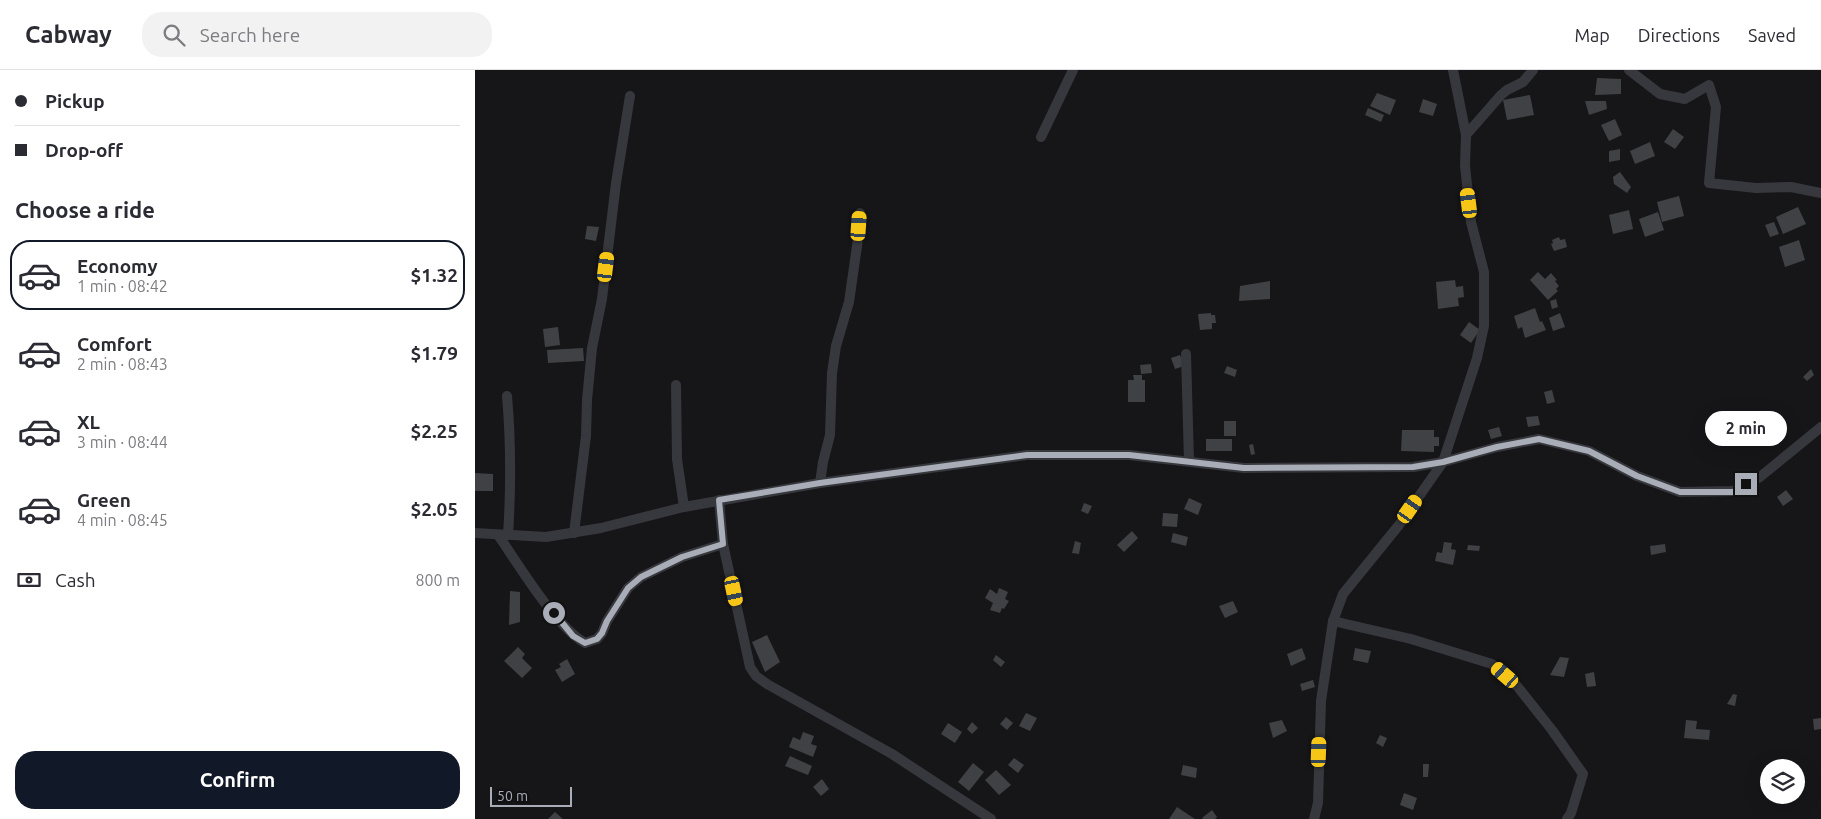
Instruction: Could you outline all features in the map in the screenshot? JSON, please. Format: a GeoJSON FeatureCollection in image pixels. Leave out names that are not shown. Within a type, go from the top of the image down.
{"type":"FeatureCollection","features":[{"type":"Feature","properties":{"kind":"street"},"geometry":{"type":"LineString","coordinates":[[1041,137],[1073,70]]}},
{"type":"Feature","properties":{"kind":"street"},"geometry":{"type":"LineString","coordinates":[[1315,819],[1318,803],[1321,701],[1333,621],[1343,594],[1399,525],[1443,462],[1477,358],[1484,326],[1484,272],[1471,222],[1465,166],[1466,135],[1453,70]]}},
{"type":"Feature","properties":{"kind":"street"},"geometry":{"type":"LineString","coordinates":[[1466,135],[1501,95],[1523,82],[1533,70]]}},
{"type":"Feature","properties":{"kind":"street"},"geometry":{"type":"LineString","coordinates":[[1629,70],[1660,94],[1685,99],[1709,85],[1715,107],[1709,183],[1756,188],[1791,187],[1821,193]]}},
{"type":"Feature","properties":{"kind":"street"},"geometry":{"type":"LineString","coordinates":[[574,533],[585,436],[592,348],[603,299],[615,183],[630,96]]}},
{"type":"Feature","properties":{"kind":"street"},"geometry":{"type":"LineString","coordinates":[[820,483],[830,435],[832,373],[836,346],[849,302],[860,213]]}},
{"type":"Feature","properties":{"kind":"street"},"geometry":{"type":"LineString","coordinates":[[1186,354],[1189,460]]}},
{"type":"Feature","properties":{"kind":"street"},"geometry":{"type":"LineString","coordinates":[[676,384],[677,459],[685,507]]}},
{"type":"Feature","properties":{"kind":"street"},"geometry":{"type":"LineString","coordinates":[[507,396],[510,436],[510,505],[503,535],[545,602],[573,636],[585,643],[597,639],[628,588],[641,577],[682,557],[723,544]]}},
{"type":"Feature","properties":{"kind":"street"},"geometry":{"type":"LineString","coordinates":[[475,533],[546,537],[601,528],[719,500],[820,483],[1027,455],[1129,455],[1189,460],[1244,468],[1413,467],[1443,462],[1497,447],[1539,439],[1589,451],[1637,476],[1680,492],[1733,492],[1760,477],[1821,427]]}},
{"type":"Feature","properties":{"kind":"street"},"geometry":{"type":"LineString","coordinates":[[719,500],[723,544],[750,667],[756,676],[784,694],[892,754],[991,819]]}},
{"type":"Feature","properties":{"kind":"street"},"geometry":{"type":"LineString","coordinates":[[1333,621],[1411,639],[1492,664],[1517,686],[1552,730],[1583,774],[1571,813],[1567,819]]}},
{"type":"Feature","properties":{"kind":"building"},"geometry":{"type":"Polygon","coordinates":[[[1597,78],[1621,79],[1621,94],[1595,95],[1597,78]]]}},
{"type":"Feature","properties":{"kind":"building"},"geometry":{"type":"Polygon","coordinates":[[[1377,93],[1396,100],[1390,115],[1370,106],[1377,93]]]}},
{"type":"Feature","properties":{"kind":"building"},"geometry":{"type":"Polygon","coordinates":[[[1530,95],[1534,115],[1507,120],[1503,100],[1530,95]]]}},
{"type":"Feature","properties":{"kind":"building"},"geometry":{"type":"Polygon","coordinates":[[[1423,99],[1437,104],[1433,116],[1419,112],[1423,99]]]}},
{"type":"Feature","properties":{"kind":"building"},"geometry":{"type":"Polygon","coordinates":[[[1585,101],[1606,101],[1607,109],[1589,115],[1585,101]]]}},
{"type":"Feature","properties":{"kind":"building"},"geometry":{"type":"Polygon","coordinates":[[[1368,108],[1384,115],[1381,122],[1365,115],[1368,108]]]}},
{"type":"Feature","properties":{"kind":"building"},"geometry":{"type":"Polygon","coordinates":[[[1615,119],[1622,135],[1609,141],[1601,125],[1615,119]]]}},
{"type":"Feature","properties":{"kind":"building"},"geometry":{"type":"Polygon","coordinates":[[[1673,129],[1684,137],[1675,149],[1664,142],[1673,129]]]}},
{"type":"Feature","properties":{"kind":"building"},"geometry":{"type":"Polygon","coordinates":[[[1650,142],[1655,156],[1635,164],[1630,151],[1650,142]]]}},
{"type":"Feature","properties":{"kind":"building"},"geometry":{"type":"Polygon","coordinates":[[[1620,149],[1620,160],[1609,162],[1609,151],[1620,149]]]}},
{"type":"Feature","properties":{"kind":"building"},"geometry":{"type":"Polygon","coordinates":[[[1620,172],[1631,187],[1627,193],[1614,184],[1613,177],[1620,172]]]}},
{"type":"Feature","properties":{"kind":"building"},"geometry":{"type":"Polygon","coordinates":[[[1679,196],[1684,216],[1662,222],[1657,202],[1679,196]]]}},
{"type":"Feature","properties":{"kind":"building"},"geometry":{"type":"Polygon","coordinates":[[[1798,207],[1806,224],[1783,234],[1776,217],[1798,207]]]}},
{"type":"Feature","properties":{"kind":"building"},"geometry":{"type":"Polygon","coordinates":[[[1629,210],[1633,229],[1613,234],[1609,215],[1629,210]]]}},
{"type":"Feature","properties":{"kind":"building"},"geometry":{"type":"Polygon","coordinates":[[[1658,212],[1664,230],[1645,237],[1639,219],[1658,212]]]}},
{"type":"Feature","properties":{"kind":"building"},"geometry":{"type":"Polygon","coordinates":[[[1774,222],[1779,234],[1770,237],[1765,225],[1774,222]]]}},
{"type":"Feature","properties":{"kind":"building"},"geometry":{"type":"Polygon","coordinates":[[[587,226],[599,227],[596,241],[585,239],[587,226]]]}},
{"type":"Feature","properties":{"kind":"building"},"geometry":{"type":"Polygon","coordinates":[[[1559,237],[1560,240],[1565,239],[1567,247],[1554,251],[1551,244],[1553,243],[1552,240],[1559,237]]]}},
{"type":"Feature","properties":{"kind":"building"},"geometry":{"type":"Polygon","coordinates":[[[1799,240],[1805,260],[1785,267],[1779,247],[1799,240]]]}},
{"type":"Feature","properties":{"kind":"building"},"geometry":{"type":"Polygon","coordinates":[[[1538,272],[1545,279],[1551,273],[1557,280],[1555,281],[1559,286],[1556,289],[1558,291],[1548,300],[1530,280],[1538,272]]]}},
{"type":"Feature","properties":{"kind":"building"},"geometry":{"type":"Polygon","coordinates":[[[1455,280],[1456,287],[1463,286],[1464,297],[1458,298],[1459,306],[1438,309],[1436,282],[1455,280]]]}},
{"type":"Feature","properties":{"kind":"building"},"geometry":{"type":"Polygon","coordinates":[[[1270,281],[1270,299],[1239,301],[1240,286],[1270,281]]]}},
{"type":"Feature","properties":{"kind":"building"},"geometry":{"type":"Polygon","coordinates":[[[1556,299],[1558,307],[1552,309],[1550,301],[1556,299]]]}},
{"type":"Feature","properties":{"kind":"building"},"geometry":{"type":"Polygon","coordinates":[[[1535,308],[1540,322],[1542,321],[1546,330],[1525,338],[1522,327],[1518,329],[1514,316],[1535,308]]]}},
{"type":"Feature","properties":{"kind":"building"},"geometry":{"type":"Polygon","coordinates":[[[1211,313],[1211,315],[1215,315],[1216,323],[1212,323],[1212,329],[1200,330],[1198,314],[1211,313]]]}},
{"type":"Feature","properties":{"kind":"building"},"geometry":{"type":"Polygon","coordinates":[[[1560,313],[1565,327],[1553,331],[1549,318],[1560,313]]]}},
{"type":"Feature","properties":{"kind":"building"},"geometry":{"type":"Polygon","coordinates":[[[1469,322],[1480,330],[1471,343],[1460,335],[1469,322]]]}},
{"type":"Feature","properties":{"kind":"building"},"geometry":{"type":"Polygon","coordinates":[[[558,327],[560,345],[545,347],[543,329],[558,327]]]}},
{"type":"Feature","properties":{"kind":"building"},"geometry":{"type":"Polygon","coordinates":[[[583,348],[584,361],[548,363],[547,350],[583,348]]]}},
{"type":"Feature","properties":{"kind":"building"},"geometry":{"type":"Polygon","coordinates":[[[1180,355],[1184,366],[1175,369],[1171,358],[1180,355]]]}},
{"type":"Feature","properties":{"kind":"building"},"geometry":{"type":"Polygon","coordinates":[[[1151,364],[1152,373],[1141,374],[1140,365],[1151,364]]]}},
{"type":"Feature","properties":{"kind":"building"},"geometry":{"type":"Polygon","coordinates":[[[1227,366],[1237,370],[1235,377],[1224,373],[1227,366]]]}},
{"type":"Feature","properties":{"kind":"building"},"geometry":{"type":"Polygon","coordinates":[[[1811,369],[1814,375],[1807,381],[1803,377],[1811,369]]]}},
{"type":"Feature","properties":{"kind":"building"},"geometry":{"type":"Polygon","coordinates":[[[1133,375],[1142,375],[1142,380],[1145,380],[1145,402],[1128,402],[1128,380],[1134,380],[1133,375]]]}},
{"type":"Feature","properties":{"kind":"building"},"geometry":{"type":"Polygon","coordinates":[[[1552,390],[1555,402],[1547,404],[1544,392],[1552,390]]]}},
{"type":"Feature","properties":{"kind":"building"},"geometry":{"type":"Polygon","coordinates":[[[1538,416],[1540,425],[1528,427],[1526,417],[1538,416]]]}},
{"type":"Feature","properties":{"kind":"building"},"geometry":{"type":"Polygon","coordinates":[[[1224,421],[1236,421],[1236,436],[1224,436],[1224,421]]]}},
{"type":"Feature","properties":{"kind":"building"},"geometry":{"type":"Polygon","coordinates":[[[1499,427],[1502,436],[1491,439],[1488,430],[1499,427]]]}},
{"type":"Feature","properties":{"kind":"building"},"geometry":{"type":"Polygon","coordinates":[[[1402,430],[1434,430],[1434,437],[1439,437],[1439,446],[1434,446],[1434,452],[1401,451],[1402,430]]]}},
{"type":"Feature","properties":{"kind":"building"},"geometry":{"type":"Polygon","coordinates":[[[1206,439],[1232,439],[1232,451],[1206,451],[1206,439]]]}},
{"type":"Feature","properties":{"kind":"building"},"geometry":{"type":"Polygon","coordinates":[[[1253,444],[1255,454],[1251,455],[1249,445],[1253,444]]]}},
{"type":"Feature","properties":{"kind":"building"},"geometry":{"type":"Polygon","coordinates":[[[475,473],[493,474],[493,491],[475,491],[475,473]]]}},
{"type":"Feature","properties":{"kind":"building"},"geometry":{"type":"Polygon","coordinates":[[[1786,490],[1793,499],[1783,506],[1777,497],[1786,490]]]}},
{"type":"Feature","properties":{"kind":"building"},"geometry":{"type":"Polygon","coordinates":[[[1189,498],[1202,504],[1198,515],[1184,509],[1189,498]]]}},
{"type":"Feature","properties":{"kind":"building"},"geometry":{"type":"Polygon","coordinates":[[[1084,503],[1092,506],[1088,514],[1081,511],[1084,503]]]}},
{"type":"Feature","properties":{"kind":"building"},"geometry":{"type":"Polygon","coordinates":[[[1163,513],[1178,514],[1177,527],[1162,526],[1163,513]]]}},
{"type":"Feature","properties":{"kind":"building"},"geometry":{"type":"Polygon","coordinates":[[[1132,531],[1138,538],[1124,552],[1117,545],[1132,531]]]}},
{"type":"Feature","properties":{"kind":"building"},"geometry":{"type":"Polygon","coordinates":[[[1173,533],[1188,537],[1186,546],[1171,542],[1173,533]]]}},
{"type":"Feature","properties":{"kind":"building"},"geometry":{"type":"Polygon","coordinates":[[[1075,541],[1081,543],[1079,554],[1072,553],[1075,541]]]}},
{"type":"Feature","properties":{"kind":"building"},"geometry":{"type":"Polygon","coordinates":[[[1444,542],[1452,543],[1451,549],[1456,550],[1453,565],[1435,561],[1437,552],[1442,553],[1444,542]]]}},
{"type":"Feature","properties":{"kind":"building"},"geometry":{"type":"Polygon","coordinates":[[[1665,544],[1666,552],[1651,555],[1650,546],[1665,544]]]}},
{"type":"Feature","properties":{"kind":"building"},"geometry":{"type":"Polygon","coordinates":[[[1468,545],[1480,546],[1479,551],[1467,550],[1468,545]]]}},
{"type":"Feature","properties":{"kind":"building"},"geometry":{"type":"Polygon","coordinates":[[[999,588],[1008,592],[1005,599],[1009,601],[1000,613],[990,610],[993,603],[985,598],[990,589],[997,594],[999,588]]]}},
{"type":"Feature","properties":{"kind":"building"},"geometry":{"type":"Polygon","coordinates":[[[510,591],[520,592],[520,622],[509,625],[510,591]]]}},
{"type":"Feature","properties":{"kind":"building"},"geometry":{"type":"Polygon","coordinates":[[[1233,601],[1238,612],[1225,618],[1219,606],[1233,601]]]}},
{"type":"Feature","properties":{"kind":"building"},"geometry":{"type":"Polygon","coordinates":[[[767,635],[780,662],[765,672],[752,642],[767,635]]]}},
{"type":"Feature","properties":{"kind":"building"},"geometry":{"type":"Polygon","coordinates":[[[518,647],[525,654],[522,658],[532,668],[522,678],[504,661],[518,647]]]}},
{"type":"Feature","properties":{"kind":"building"},"geometry":{"type":"Polygon","coordinates":[[[1302,648],[1306,659],[1291,666],[1287,654],[1302,648]]]}},
{"type":"Feature","properties":{"kind":"building"},"geometry":{"type":"Polygon","coordinates":[[[1355,648],[1371,651],[1368,663],[1353,660],[1355,648]]]}},
{"type":"Feature","properties":{"kind":"building"},"geometry":{"type":"Polygon","coordinates":[[[996,655],[1005,662],[1001,667],[993,660],[996,655]]]}},
{"type":"Feature","properties":{"kind":"building"},"geometry":{"type":"Polygon","coordinates":[[[1560,657],[1569,658],[1564,677],[1550,675],[1560,657]]]}},
{"type":"Feature","properties":{"kind":"building"},"geometry":{"type":"Polygon","coordinates":[[[567,659],[575,674],[562,682],[555,670],[561,667],[559,664],[567,659]]]}},
{"type":"Feature","properties":{"kind":"building"},"geometry":{"type":"Polygon","coordinates":[[[1594,672],[1596,686],[1587,687],[1585,674],[1594,672]]]}},
{"type":"Feature","properties":{"kind":"building"},"geometry":{"type":"Polygon","coordinates":[[[1313,680],[1315,687],[1302,691],[1300,684],[1313,680]]]}},
{"type":"Feature","properties":{"kind":"building"},"geometry":{"type":"Polygon","coordinates":[[[1733,694],[1737,695],[1735,706],[1727,704],[1733,694]]]}},
{"type":"Feature","properties":{"kind":"building"},"geometry":{"type":"Polygon","coordinates":[[[1026,713],[1037,718],[1030,731],[1019,726],[1026,713]]]}},
{"type":"Feature","properties":{"kind":"building"},"geometry":{"type":"Polygon","coordinates":[[[1006,717],[1013,723],[1007,730],[1000,724],[1006,717]]]}},
{"type":"Feature","properties":{"kind":"building"},"geometry":{"type":"Polygon","coordinates":[[[1821,718],[1821,729],[1814,730],[1813,719],[1821,718]]]}},
{"type":"Feature","properties":{"kind":"building"},"geometry":{"type":"Polygon","coordinates":[[[1282,720],[1287,731],[1273,738],[1269,723],[1282,720]]]}},
{"type":"Feature","properties":{"kind":"building"},"geometry":{"type":"Polygon","coordinates":[[[1686,720],[1697,721],[1696,729],[1710,730],[1709,740],[1684,738],[1686,720]]]}},
{"type":"Feature","properties":{"kind":"building"},"geometry":{"type":"Polygon","coordinates":[[[972,722],[978,728],[972,734],[967,729],[972,722]]]}},
{"type":"Feature","properties":{"kind":"building"},"geometry":{"type":"Polygon","coordinates":[[[948,723],[962,732],[955,743],[941,734],[948,723]]]}},
{"type":"Feature","properties":{"kind":"building"},"geometry":{"type":"Polygon","coordinates":[[[803,732],[814,736],[811,744],[817,746],[813,757],[789,747],[793,737],[800,740],[803,732]]]}},
{"type":"Feature","properties":{"kind":"building"},"geometry":{"type":"Polygon","coordinates":[[[1380,735],[1387,738],[1383,747],[1376,743],[1380,735]]]}},
{"type":"Feature","properties":{"kind":"building"},"geometry":{"type":"Polygon","coordinates":[[[790,756],[812,766],[808,775],[785,766],[790,756]]]}},
{"type":"Feature","properties":{"kind":"building"},"geometry":{"type":"Polygon","coordinates":[[[1014,758],[1024,765],[1018,773],[1008,765],[1014,758]]]}},
{"type":"Feature","properties":{"kind":"building"},"geometry":{"type":"Polygon","coordinates":[[[973,763],[984,772],[969,791],[958,782],[973,763]]]}},
{"type":"Feature","properties":{"kind":"building"},"geometry":{"type":"Polygon","coordinates":[[[1423,764],[1429,764],[1428,777],[1423,777],[1423,764]]]}},
{"type":"Feature","properties":{"kind":"building"},"geometry":{"type":"Polygon","coordinates":[[[1183,765],[1197,768],[1196,778],[1181,775],[1183,765]]]}},
{"type":"Feature","properties":{"kind":"building"},"geometry":{"type":"Polygon","coordinates":[[[996,770],[1011,785],[999,795],[985,780],[996,770]]]}},
{"type":"Feature","properties":{"kind":"building"},"geometry":{"type":"Polygon","coordinates":[[[822,779],[829,789],[821,796],[813,787],[822,779]]]}},
{"type":"Feature","properties":{"kind":"building"},"geometry":{"type":"Polygon","coordinates":[[[1404,793],[1417,798],[1413,810],[1400,805],[1404,793]]]}},
{"type":"Feature","properties":{"kind":"building"},"geometry":{"type":"Polygon","coordinates":[[[1177,807],[1195,819],[1169,819],[1177,807]]]}},
{"type":"Feature","properties":{"kind":"building"},"geometry":{"type":"Polygon","coordinates":[[[1212,810],[1217,817],[1215,819],[1202,818],[1212,810]]]}},
{"type":"Feature","properties":{"kind":"building"},"geometry":{"type":"Polygon","coordinates":[[[555,812],[563,819],[548,819],[555,812]]]}},
{"type":"Feature","properties":{"kind":"route"},"geometry":{"type":"LineString","coordinates":[[554,613],[573,636],[585,643],[597,639],[628,588],[641,577],[656,568],[682,557],[723,544],[719,500],[874,475],[1027,455],[1129,455],[1189,460],[1244,468],[1413,467],[1443,462],[1497,447],[1539,439],[1589,451],[1637,476],[1680,492],[1733,492],[1746,484]]}}]}
